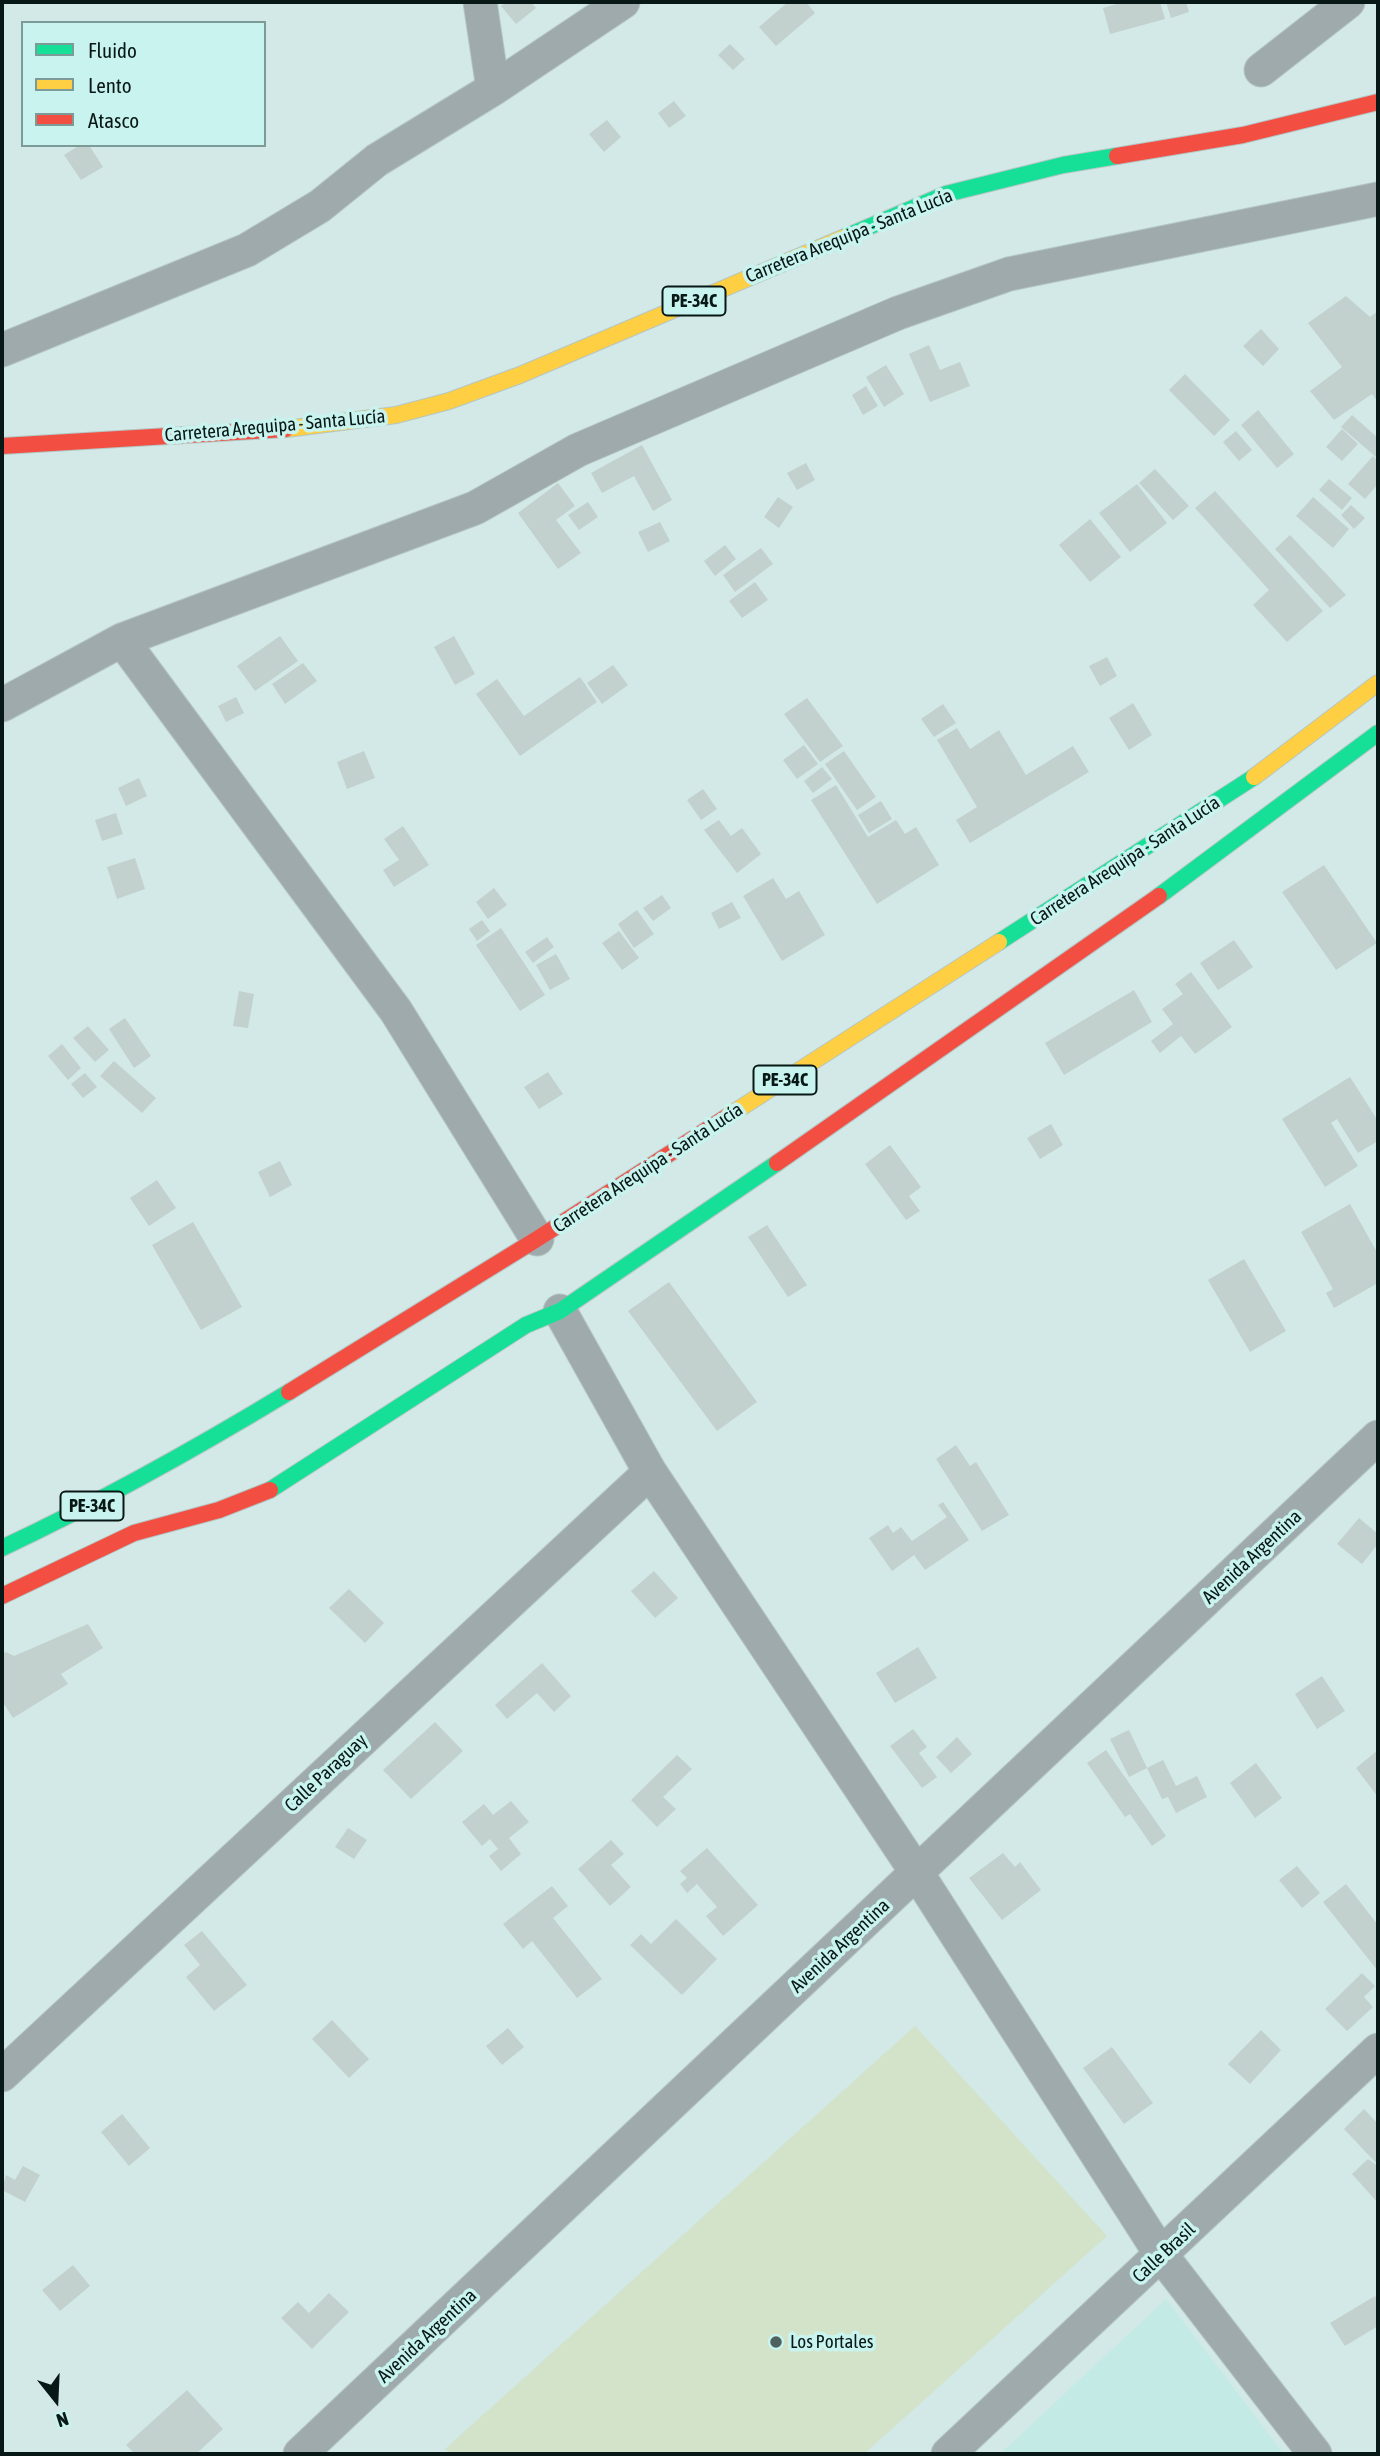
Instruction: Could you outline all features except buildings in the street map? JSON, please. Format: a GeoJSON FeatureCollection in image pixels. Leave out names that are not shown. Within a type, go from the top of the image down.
{"type":"FeatureCollection","features":[{"type":"Feature","properties":{"kind":"main road","name":"Carretera Arequipa - Santa Lucía"},"geometry":{"type":"LineString","coordinates":[[2,446],[275,430],[396,415],[449,401],[520,375],[946,194],[1062,165],[1243,135],[1378,102]]}},
{"type":"Feature","properties":{"kind":"main road","name":"Carretera Arequipa - Santa Lucía"},"geometry":{"type":"LineString","coordinates":[[2,1548],[96,1504],[179,1459],[537,1239],[1246,783],[1378,683]]}},
{"type":"Feature","properties":{"kind":"main road"},"geometry":{"type":"LineString","coordinates":[[2,1596],[134,1533],[219,1510],[262,1495],[526,1325],[560,1311],[1087,951],[1273,815],[1378,733]]}},
{"type":"Feature","properties":{"kind":"street"},"geometry":{"type":"LineString","coordinates":[[480,2],[493,89]]}},
{"type":"Feature","properties":{"kind":"street"},"geometry":{"type":"LineString","coordinates":[[2,351],[247,250],[320,206],[377,160],[493,89],[623,2]]}},
{"type":"Feature","properties":{"kind":"street"},"geometry":{"type":"LineString","coordinates":[[1261,70],[1348,2]]}},
{"type":"Feature","properties":{"kind":"street"},"geometry":{"type":"LineString","coordinates":[[2,705],[122,640],[475,508],[579,450],[898,313],[1009,274],[1378,199]]}},
{"type":"Feature","properties":{"kind":"street"},"geometry":{"type":"LineString","coordinates":[[122,640],[396,1011],[537,1239]]}},
{"type":"Feature","properties":{"kind":"street"},"geometry":{"type":"LineString","coordinates":[[560,1311],[650,1472],[918,1873],[1162,2256],[1315,2454]]}},
{"type":"Feature","properties":{"kind":"street","name":"Avenida Argentina"},"geometry":{"type":"LineString","coordinates":[[318,2449],[918,1873],[1378,1437]]}},
{"type":"Feature","properties":{"kind":"street","name":"Calle Paraguay"},"geometry":{"type":"LineString","coordinates":[[2,2075],[650,1472]]}},
{"type":"Feature","properties":{"kind":"street","name":"Calle Brasil"},"geometry":{"type":"LineString","coordinates":[[948,2454],[1162,2256],[1378,2050]]}},
{"type":"Feature","properties":{"kind":"shaded area","name":"Los Portales"},"geometry":{"type":"Polygon","coordinates":[[[915,2026],[1107,2236],[864,2454],[450,2454],[445,2449],[915,2026]]]}},
{"type":"Feature","properties":{"kind":"shaded area"},"geometry":{"type":"Polygon","coordinates":[[[1166,2299],[1284,2454],[1000,2454],[1166,2299]]]}},
{"type":"Feature","properties":{"kind":"traffic: fast"},"geometry":{"type":"LineString","coordinates":[[845,237],[946,194],[1063,165],[1117,156]]}},
{"type":"Feature","properties":{"kind":"traffic: fast"},"geometry":{"type":"LineString","coordinates":[[1159,896],[1378,733]]}},
{"type":"Feature","properties":{"kind":"traffic: fast"},"geometry":{"type":"LineString","coordinates":[[999,942],[1254,777]]}},
{"type":"Feature","properties":{"kind":"traffic: fast"},"geometry":{"type":"LineString","coordinates":[[270,1490],[526,1325],[560,1311],[777,1163]]}},
{"type":"Feature","properties":{"kind":"traffic: fast"},"geometry":{"type":"LineString","coordinates":[[2,1548],[148,1474],[289,1392]]}},
{"type":"Feature","properties":{"kind":"traffic: slow"},"geometry":{"type":"LineString","coordinates":[[286,429],[396,415],[449,401],[520,375],[845,237]]}},
{"type":"Feature","properties":{"kind":"traffic: slow"},"geometry":{"type":"LineString","coordinates":[[1254,777],[1378,683]]}},
{"type":"Feature","properties":{"kind":"traffic: slow"},"geometry":{"type":"LineString","coordinates":[[725,1118],[999,942]]}},
{"type":"Feature","properties":{"kind":"traffic: jam"},"geometry":{"type":"LineString","coordinates":[[1117,156],[1243,135],[1378,102]]}},
{"type":"Feature","properties":{"kind":"traffic: jam"},"geometry":{"type":"LineString","coordinates":[[2,446],[286,429]]}},
{"type":"Feature","properties":{"kind":"traffic: jam"},"geometry":{"type":"LineString","coordinates":[[777,1163],[1159,896]]}},
{"type":"Feature","properties":{"kind":"traffic: jam"},"geometry":{"type":"LineString","coordinates":[[289,1392],[537,1239],[725,1118]]}},
{"type":"Feature","properties":{"kind":"traffic: jam"},"geometry":{"type":"LineString","coordinates":[[2,1596],[134,1533],[219,1510],[270,1490]]}},
{"type":"Feature","properties":{"kind":"place","name":"Los Portales"},"geometry":{"type":"Point","coordinates":[776,2342]}}]}
